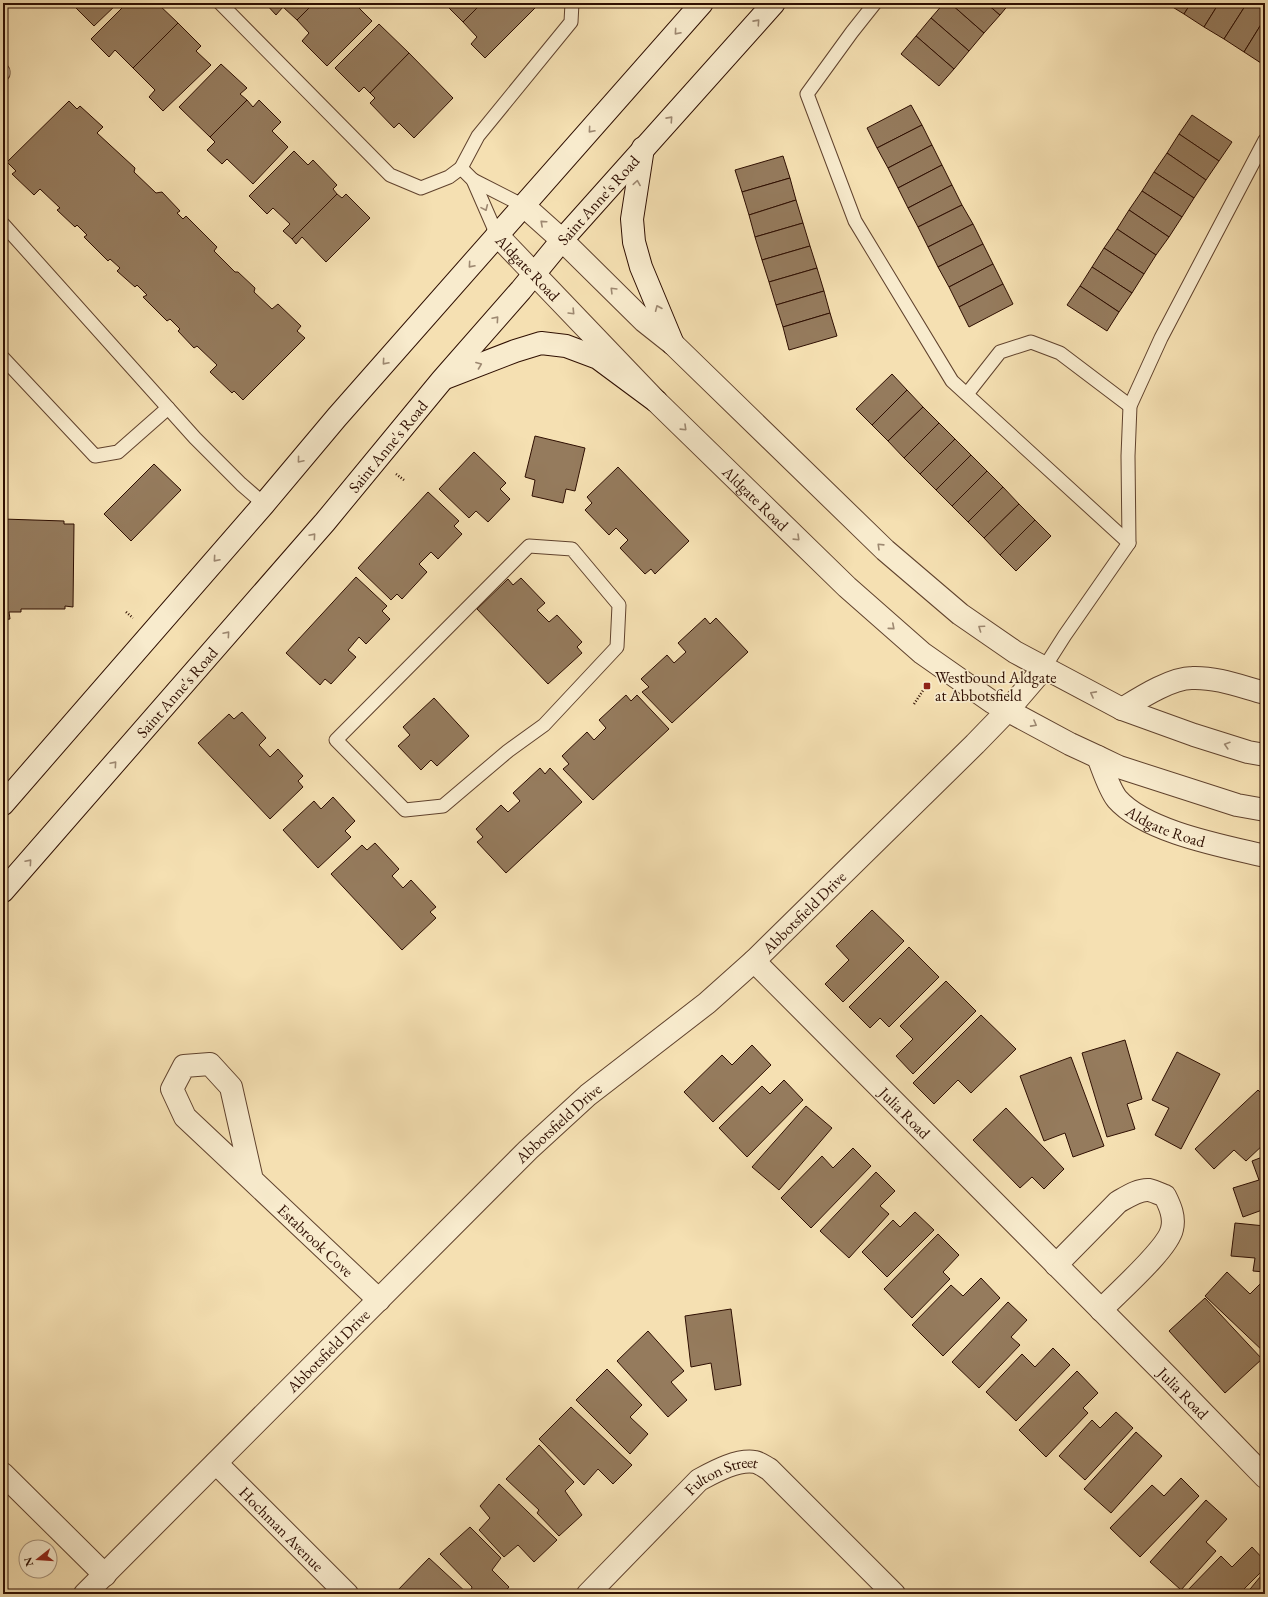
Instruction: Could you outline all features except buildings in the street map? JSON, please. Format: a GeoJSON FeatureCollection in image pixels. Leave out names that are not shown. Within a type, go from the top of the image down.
{"type":"FeatureCollection","features":[{"type":"Feature","properties":{"kind":"street"},"geometry":{"type":"LineString","coordinates":[[3,804],[264,504],[337,417],[702,3]]}},
{"type":"Feature","properties":{"kind":"street","name":"Saint Anne's Road"},"geometry":{"type":"LineString","coordinates":[[3,891],[326,522],[442,380],[562,240],[774,3]]}},
{"type":"Feature","properties":{"kind":"street"},"geometry":{"type":"LineString","coordinates":[[643,148],[632,219],[634,242],[641,268],[673,344]]}},
{"type":"Feature","properties":{"kind":"street"},"geometry":{"type":"LineString","coordinates":[[524,206],[562,240],[644,321],[673,344],[885,550],[960,614],[1015,652],[1122,709],[1194,735],[1248,752],[1265,755]]}},
{"type":"Feature","properties":{"kind":"street","name":"Aldgate Road"},"geometry":{"type":"LineString","coordinates":[[497,236],[656,400],[847,587],[922,653],[992,702],[1070,744],[1119,767],[1238,805],[1265,810]]}},
{"type":"Feature","properties":{"kind":"street"},"geometry":{"type":"LineString","coordinates":[[442,380],[515,351],[541,343],[566,346],[598,358],[656,400]]}},
{"type":"Feature","properties":{"kind":"street","name":"Abbotsfield Drive"},"geometry":{"type":"LineString","coordinates":[[85,1594],[528,1150],[573,1109],[624,1066],[707,1003],[754,961],[970,750],[1008,710],[1044,668]]}},
{"type":"Feature","properties":{"kind":"street"},"geometry":{"type":"LineString","coordinates":[[1122,709],[1165,685],[1191,678],[1206,679],[1265,693]]}},
{"type":"Feature","properties":{"kind":"street","name":"Aldgate Road"},"geometry":{"type":"LineString","coordinates":[[1098,757],[1116,797],[1129,810],[1144,819],[1174,831],[1265,856]]}},
{"type":"Feature","properties":{"kind":"street","name":"Julia Road"},"geometry":{"type":"LineString","coordinates":[[754,961],[1265,1477]]}},
{"type":"Feature","properties":{"kind":"street","name":"Estabrook Cove"},"geometry":{"type":"LineString","coordinates":[[252,1180],[231,1087],[210,1064],[184,1066],[172,1089],[185,1117],[379,1300]]}},
{"type":"Feature","properties":{"kind":"street"},"geometry":{"type":"LineString","coordinates":[[1056,1265],[1118,1202],[1135,1193],[1148,1190],[1165,1196],[1172,1212],[1172,1229],[1163,1247],[1101,1310]]}},
{"type":"Feature","properties":{"kind":"street","name":"Fulton Street"},"geometry":{"type":"LineString","coordinates":[[588,1594],[699,1480],[720,1468],[740,1463],[755,1462],[769,1469],[894,1594]]}},
{"type":"Feature","properties":{"kind":"street","name":"Hochman Avenue"},"geometry":{"type":"LineString","coordinates":[[216,1464],[347,1594]]}},
{"type":"Feature","properties":{"kind":"street"},"geometry":{"type":"LineString","coordinates":[[3,1474],[105,1574]]}},
{"type":"Feature","properties":{"kind":"lane"},"geometry":{"type":"LineString","coordinates":[[220,3],[390,176],[421,188],[449,177],[461,168],[478,136],[570,22],[572,3]]}},
{"type":"Feature","properties":{"kind":"lane"},"geometry":{"type":"LineString","coordinates":[[875,3],[807,94],[854,221],[952,381],[1129,543]]}},
{"type":"Feature","properties":{"kind":"lane"},"geometry":{"type":"LineString","coordinates":[[1044,668],[1129,543],[1128,456],[1130,406],[1161,338],[1265,140]]}},
{"type":"Feature","properties":{"kind":"lane"},"geometry":{"type":"LineString","coordinates":[[461,168],[473,180],[524,206]]}},
{"type":"Feature","properties":{"kind":"lane","name":"Aldgate Road"},"geometry":{"type":"LineString","coordinates":[[473,180],[497,236]]}},
{"type":"Feature","properties":{"kind":"lane"},"geometry":{"type":"LineString","coordinates":[[3,224],[168,408],[231,474],[264,504]]}},
{"type":"Feature","properties":{"kind":"lane"},"geometry":{"type":"LineString","coordinates":[[967,394],[1000,352],[1031,342],[1060,353],[1130,406]]}},
{"type":"Feature","properties":{"kind":"lane"},"geometry":{"type":"LineString","coordinates":[[3,358],[95,456],[118,452],[168,408]]}},
{"type":"Feature","properties":{"kind":"lane"},"geometry":{"type":"LineString","coordinates":[[529,546],[572,549],[619,605],[617,647],[544,725],[508,751],[443,806],[405,810],[336,740],[529,546]]}},
{"type":"Feature","properties":{"kind":"path"},"geometry":{"type":"LineString","coordinates":[[396,474],[404,480]]}},
{"type":"Feature","properties":{"kind":"path"},"geometry":{"type":"LineString","coordinates":[[914,704],[926,686]]}},
{"type":"Feature","properties":{"kind":"place","name":"Westbound Aldgate at Abbotsfield"},"geometry":{"type":"Point","coordinates":[927,686]}}]}
